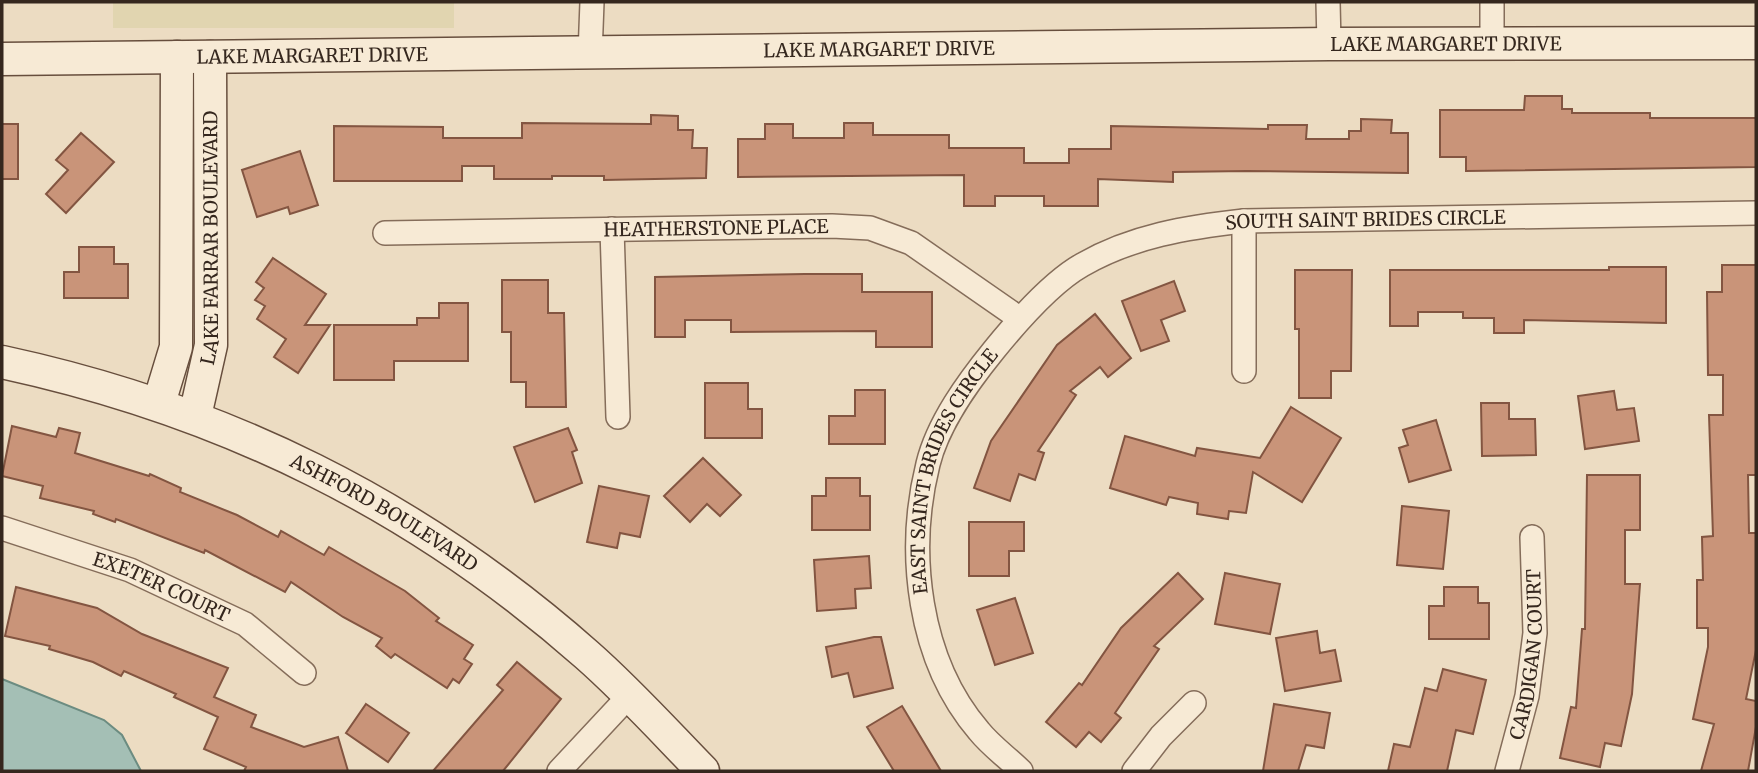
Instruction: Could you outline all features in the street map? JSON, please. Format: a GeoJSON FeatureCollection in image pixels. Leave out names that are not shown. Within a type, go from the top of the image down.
{"type":"FeatureCollection","features":[{"type":"Feature","properties":{"kind":"street"},"geometry":{"type":"LineString","coordinates":[[590,55],[592,2]]}},
{"type":"Feature","properties":{"kind":"street"},"geometry":{"type":"LineString","coordinates":[[1328,2],[1329,44]]}},
{"type":"Feature","properties":{"kind":"street"},"geometry":{"type":"LineString","coordinates":[[1492,2],[1492,45]]}},
{"type":"Feature","properties":{"kind":"street","name":"LAKE MARGARET DRIVE"},"geometry":{"type":"LineString","coordinates":[[2,59],[590,55],[1329,44],[1756,43]]}},
{"type":"Feature","properties":{"kind":"street","name":"LAKE FARRAR BOULEVARD"},"geometry":{"type":"LineString","coordinates":[[159,403],[176,347],[177,57]]}},
{"type":"Feature","properties":{"kind":"street","name":"LAKE FARRAR BOULEVARD"},"geometry":{"type":"LineString","coordinates":[[195,416],[211,345],[210,57]]}},
{"type":"Feature","properties":{"kind":"street","name":"SOUTH SAINT BRIDES CIRCLE"},"geometry":{"type":"LineString","coordinates":[[1019,318],[1080,266],[1130,243],[1181,228],[1244,220],[1746,213]]}},
{"type":"Feature","properties":{"kind":"street"},"geometry":{"type":"LineString","coordinates":[[1244,220],[1244,372]]}},
{"type":"Feature","properties":{"kind":"street","name":"HEATHERSTONE PLACE"},"geometry":{"type":"LineString","coordinates":[[385,233],[832,226],[870,228],[911,243],[1019,318]]}},
{"type":"Feature","properties":{"kind":"street"},"geometry":{"type":"LineString","coordinates":[[612,229],[618,417]]}},
{"type":"Feature","properties":{"kind":"street","name":"EAST SAINT BRIDES CIRCLE"},"geometry":{"type":"LineString","coordinates":[[1019,318],[979,369],[948,417],[928,462],[918,520],[918,578],[928,630],[951,688],[979,731],[1021,771]]}},
{"type":"Feature","properties":{"kind":"street","name":"ASHFORD BOULEVARD"},"geometry":{"type":"LineString","coordinates":[[2,362],[58,374],[195,416],[272,447],[338,480],[429,533],[504,586],[588,655],[703,771]]}},
{"type":"Feature","properties":{"kind":"street","name":"EXETER COURT"},"geometry":{"type":"LineString","coordinates":[[2,528],[130,570],[246,624],[304,673]]}},
{"type":"Feature","properties":{"kind":"street","name":"CARDIGAN COURT"},"geometry":{"type":"LineString","coordinates":[[1507,771],[1527,696],[1535,633],[1532,537]]}},
{"type":"Feature","properties":{"kind":"street"},"geometry":{"type":"LineString","coordinates":[[559,771],[629,696]]}},
{"type":"Feature","properties":{"kind":"street"},"geometry":{"type":"LineString","coordinates":[[1134,771],[1161,736],[1194,703]]}},
{"type":"Feature","properties":{"kind":"shaded area"},"geometry":{"type":"Polygon","coordinates":[[[113,2],[454,2],[454,28],[113,28],[113,2]]]}},
{"type":"Feature","properties":{"kind":"shaded area"},"geometry":{"type":"Polygon","coordinates":[[[2,679],[104,720],[122,735],[141,771],[2,771],[2,679]]]}},
{"type":"Feature","properties":{"kind":"building"},"geometry":{"type":"Polygon","coordinates":[[[1525,96],[1562,96],[1562,109],[1572,109],[1572,113],[1650,113],[1650,118],[1756,118],[1756,167],[1466,171],[1466,157],[1440,157],[1440,110],[1524,110],[1525,96]]]}},
{"type":"Feature","properties":{"kind":"building"},"geometry":{"type":"Polygon","coordinates":[[[651,115],[678,116],[678,130],[693,130],[692,148],[707,148],[706,178],[604,180],[604,176],[552,176],[552,179],[494,179],[494,166],[462,166],[462,181],[334,181],[334,126],[443,127],[443,138],[522,138],[522,123],[651,124],[651,115]]]}},
{"type":"Feature","properties":{"kind":"building"},"geometry":{"type":"Polygon","coordinates":[[[1361,119],[1392,120],[1391,133],[1408,133],[1408,173],[1173,172],[1173,182],[1098,179],[1098,206],[1044,206],[1044,196],[995,196],[995,206],[964,206],[964,175],[738,177],[738,139],[765,139],[765,124],[793,124],[793,138],[844,138],[844,123],[873,123],[873,135],[949,135],[949,148],[1024,148],[1024,163],[1069,163],[1069,149],[1111,149],[1111,126],[1268,129],[1268,125],[1307,125],[1306,139],[1349,139],[1349,131],[1361,131],[1361,119]]]}},
{"type":"Feature","properties":{"kind":"building"},"geometry":{"type":"Polygon","coordinates":[[[2,124],[18,124],[18,179],[2,179],[2,124]]]}},
{"type":"Feature","properties":{"kind":"building"},"geometry":{"type":"Polygon","coordinates":[[[81,133],[114,162],[66,213],[46,194],[68,170],[56,160],[81,133]]]}},
{"type":"Feature","properties":{"kind":"building"},"geometry":{"type":"Polygon","coordinates":[[[300,151],[318,205],[290,214],[288,207],[257,217],[242,170],[300,151]]]}},
{"type":"Feature","properties":{"kind":"building"},"geometry":{"type":"Polygon","coordinates":[[[79,247],[114,247],[114,264],[128,264],[128,298],[64,298],[64,272],[79,272],[79,247]]]}},
{"type":"Feature","properties":{"kind":"building"},"geometry":{"type":"Polygon","coordinates":[[[273,258],[326,294],[305,325],[330,325],[298,373],[274,357],[286,339],[257,319],[265,306],[255,300],[264,288],[256,282],[273,258]]]}},
{"type":"Feature","properties":{"kind":"building"},"geometry":{"type":"Polygon","coordinates":[[[1722,265],[1756,265],[1756,475],[1748,475],[1749,533],[1756,533],[1756,650],[1746,699],[1756,701],[1756,727],[1748,771],[1701,771],[1714,724],[1693,719],[1708,647],[1708,628],[1697,628],[1697,580],[1703,580],[1702,537],[1713,536],[1709,415],[1723,415],[1723,375],[1708,375],[1707,292],[1722,292],[1722,265]]]}},
{"type":"Feature","properties":{"kind":"building"},"geometry":{"type":"Polygon","coordinates":[[[1609,267],[1666,267],[1666,323],[1524,320],[1524,333],[1494,333],[1494,318],[1463,318],[1463,312],[1418,312],[1418,326],[1390,326],[1390,270],[1609,270],[1609,267]]]}},
{"type":"Feature","properties":{"kind":"building"},"geometry":{"type":"Polygon","coordinates":[[[1295,270],[1352,270],[1351,371],[1331,371],[1331,398],[1299,398],[1299,329],[1295,329],[1295,270]]]}},
{"type":"Feature","properties":{"kind":"building"},"geometry":{"type":"Polygon","coordinates":[[[862,274],[862,292],[932,292],[932,347],[876,347],[876,331],[731,332],[731,320],[685,320],[685,337],[655,337],[655,277],[862,274]]]}},
{"type":"Feature","properties":{"kind":"building"},"geometry":{"type":"Polygon","coordinates":[[[502,280],[548,280],[548,313],[564,313],[566,407],[526,407],[526,382],[511,382],[511,332],[502,332],[502,280]]]}},
{"type":"Feature","properties":{"kind":"building"},"geometry":{"type":"Polygon","coordinates":[[[1174,281],[1185,311],[1161,320],[1169,341],[1141,351],[1122,301],[1174,281]]]}},
{"type":"Feature","properties":{"kind":"building"},"geometry":{"type":"Polygon","coordinates":[[[439,303],[468,303],[468,361],[394,361],[394,380],[334,380],[334,325],[417,325],[417,318],[439,318],[439,303]]]}},
{"type":"Feature","properties":{"kind":"building"},"geometry":{"type":"Polygon","coordinates":[[[1095,314],[1131,358],[1108,377],[1100,367],[1070,391],[1076,395],[1038,451],[1044,453],[1035,480],[1019,474],[1010,501],[974,488],[991,441],[1057,345],[1095,314]]]}},
{"type":"Feature","properties":{"kind":"building"},"geometry":{"type":"Polygon","coordinates":[[[705,383],[748,383],[748,409],[762,409],[762,438],[705,438],[705,383]]]}},
{"type":"Feature","properties":{"kind":"building"},"geometry":{"type":"Polygon","coordinates":[[[855,390],[885,390],[885,444],[829,444],[829,416],[855,416],[855,390]]]}},
{"type":"Feature","properties":{"kind":"building"},"geometry":{"type":"Polygon","coordinates":[[[1614,391],[1617,410],[1634,408],[1639,441],[1585,449],[1578,396],[1614,391]]]}},
{"type":"Feature","properties":{"kind":"building"},"geometry":{"type":"Polygon","coordinates":[[[1481,403],[1509,403],[1509,419],[1535,419],[1536,455],[1482,456],[1481,403]]]}},
{"type":"Feature","properties":{"kind":"building"},"geometry":{"type":"Polygon","coordinates":[[[1291,407],[1341,438],[1302,502],[1253,472],[1246,513],[1229,511],[1228,519],[1197,514],[1198,503],[1169,497],[1166,505],[1110,488],[1125,436],[1195,456],[1197,448],[1260,458],[1291,407]]]}},
{"type":"Feature","properties":{"kind":"building"},"geometry":{"type":"Polygon","coordinates":[[[1436,420],[1451,470],[1409,482],[1399,448],[1408,445],[1403,430],[1436,420]]]}},
{"type":"Feature","properties":{"kind":"building"},"geometry":{"type":"Polygon","coordinates":[[[12,426],[56,437],[59,428],[80,433],[75,453],[149,476],[150,474],[181,488],[180,492],[237,515],[278,537],[281,531],[324,555],[329,547],[405,591],[439,618],[436,621],[473,645],[464,659],[472,664],[459,683],[453,679],[447,688],[395,654],[391,658],[376,646],[382,638],[343,617],[291,582],[285,592],[205,550],[204,553],[116,519],[115,522],[93,514],[94,511],[40,498],[43,486],[2,476],[12,426]]]}},
{"type":"Feature","properties":{"kind":"building"},"geometry":{"type":"Polygon","coordinates":[[[568,428],[577,450],[572,452],[582,483],[535,502],[514,447],[568,428]]]}},
{"type":"Feature","properties":{"kind":"building"},"geometry":{"type":"Polygon","coordinates":[[[703,458],[741,495],[720,516],[707,504],[690,522],[664,496],[703,458]]]}},
{"type":"Feature","properties":{"kind":"building"},"geometry":{"type":"Polygon","coordinates":[[[1587,475],[1640,475],[1640,530],[1625,530],[1625,584],[1640,584],[1632,694],[1621,746],[1605,743],[1600,767],[1560,758],[1571,707],[1576,708],[1582,629],[1585,629],[1587,475]]]}},
{"type":"Feature","properties":{"kind":"building"},"geometry":{"type":"Polygon","coordinates":[[[826,478],[860,478],[860,496],[870,496],[870,530],[812,530],[812,496],[826,496],[826,478]]]}},
{"type":"Feature","properties":{"kind":"building"},"geometry":{"type":"Polygon","coordinates":[[[599,486],[649,496],[640,537],[620,533],[617,548],[587,542],[599,486]]]}},
{"type":"Feature","properties":{"kind":"building"},"geometry":{"type":"Polygon","coordinates":[[[1402,506],[1449,511],[1443,569],[1397,565],[1402,506]]]}},
{"type":"Feature","properties":{"kind":"building"},"geometry":{"type":"Polygon","coordinates":[[[969,522],[1024,522],[1024,551],[1009,551],[1009,576],[969,576],[969,522]]]}},
{"type":"Feature","properties":{"kind":"building"},"geometry":{"type":"Polygon","coordinates":[[[869,556],[871,588],[855,589],[856,608],[817,611],[814,560],[869,556]]]}},
{"type":"Feature","properties":{"kind":"building"},"geometry":{"type":"Polygon","coordinates":[[[1178,573],[1203,599],[1154,646],[1159,649],[1115,713],[1121,718],[1101,742],[1089,732],[1076,747],[1046,722],[1079,683],[1082,685],[1121,628],[1178,573]]]}},
{"type":"Feature","properties":{"kind":"building"},"geometry":{"type":"Polygon","coordinates":[[[1225,573],[1280,584],[1270,634],[1215,624],[1225,573]]]}},
{"type":"Feature","properties":{"kind":"building"},"geometry":{"type":"Polygon","coordinates":[[[16,587],[97,608],[142,634],[228,668],[214,697],[256,715],[251,727],[304,747],[338,737],[348,771],[244,771],[246,767],[204,749],[218,717],[174,697],[176,694],[124,671],[121,676],[93,662],[49,649],[50,646],[5,636],[16,587]]]}},
{"type":"Feature","properties":{"kind":"building"},"geometry":{"type":"Polygon","coordinates":[[[1444,587],[1478,587],[1478,603],[1489,603],[1489,639],[1429,639],[1429,606],[1444,606],[1444,587]]]}},
{"type":"Feature","properties":{"kind":"building"},"geometry":{"type":"Polygon","coordinates":[[[1015,598],[1033,653],[995,665],[977,610],[1015,598]]]}},
{"type":"Feature","properties":{"kind":"building"},"geometry":{"type":"Polygon","coordinates":[[[1317,631],[1320,653],[1335,650],[1341,681],[1285,691],[1276,638],[1317,631]]]}},
{"type":"Feature","properties":{"kind":"building"},"geometry":{"type":"Polygon","coordinates":[[[881,637],[893,688],[854,697],[848,673],[832,677],[826,647],[881,637]]]}},
{"type":"Feature","properties":{"kind":"building"},"geometry":{"type":"Polygon","coordinates":[[[517,662],[561,699],[503,771],[433,771],[503,690],[497,685],[517,662]]]}},
{"type":"Feature","properties":{"kind":"building"},"geometry":{"type":"Polygon","coordinates":[[[1443,669],[1486,680],[1473,734],[1456,730],[1447,771],[1388,771],[1394,744],[1410,747],[1425,688],[1437,691],[1443,669]]]}},
{"type":"Feature","properties":{"kind":"building"},"geometry":{"type":"Polygon","coordinates":[[[366,704],[409,733],[388,762],[346,733],[366,704]]]}},
{"type":"Feature","properties":{"kind":"building"},"geometry":{"type":"Polygon","coordinates":[[[1274,704],[1330,713],[1324,748],[1306,745],[1298,771],[1263,771],[1274,704]]]}},
{"type":"Feature","properties":{"kind":"building"},"geometry":{"type":"Polygon","coordinates":[[[902,706],[941,771],[894,771],[867,727],[902,706]]]}}]}
